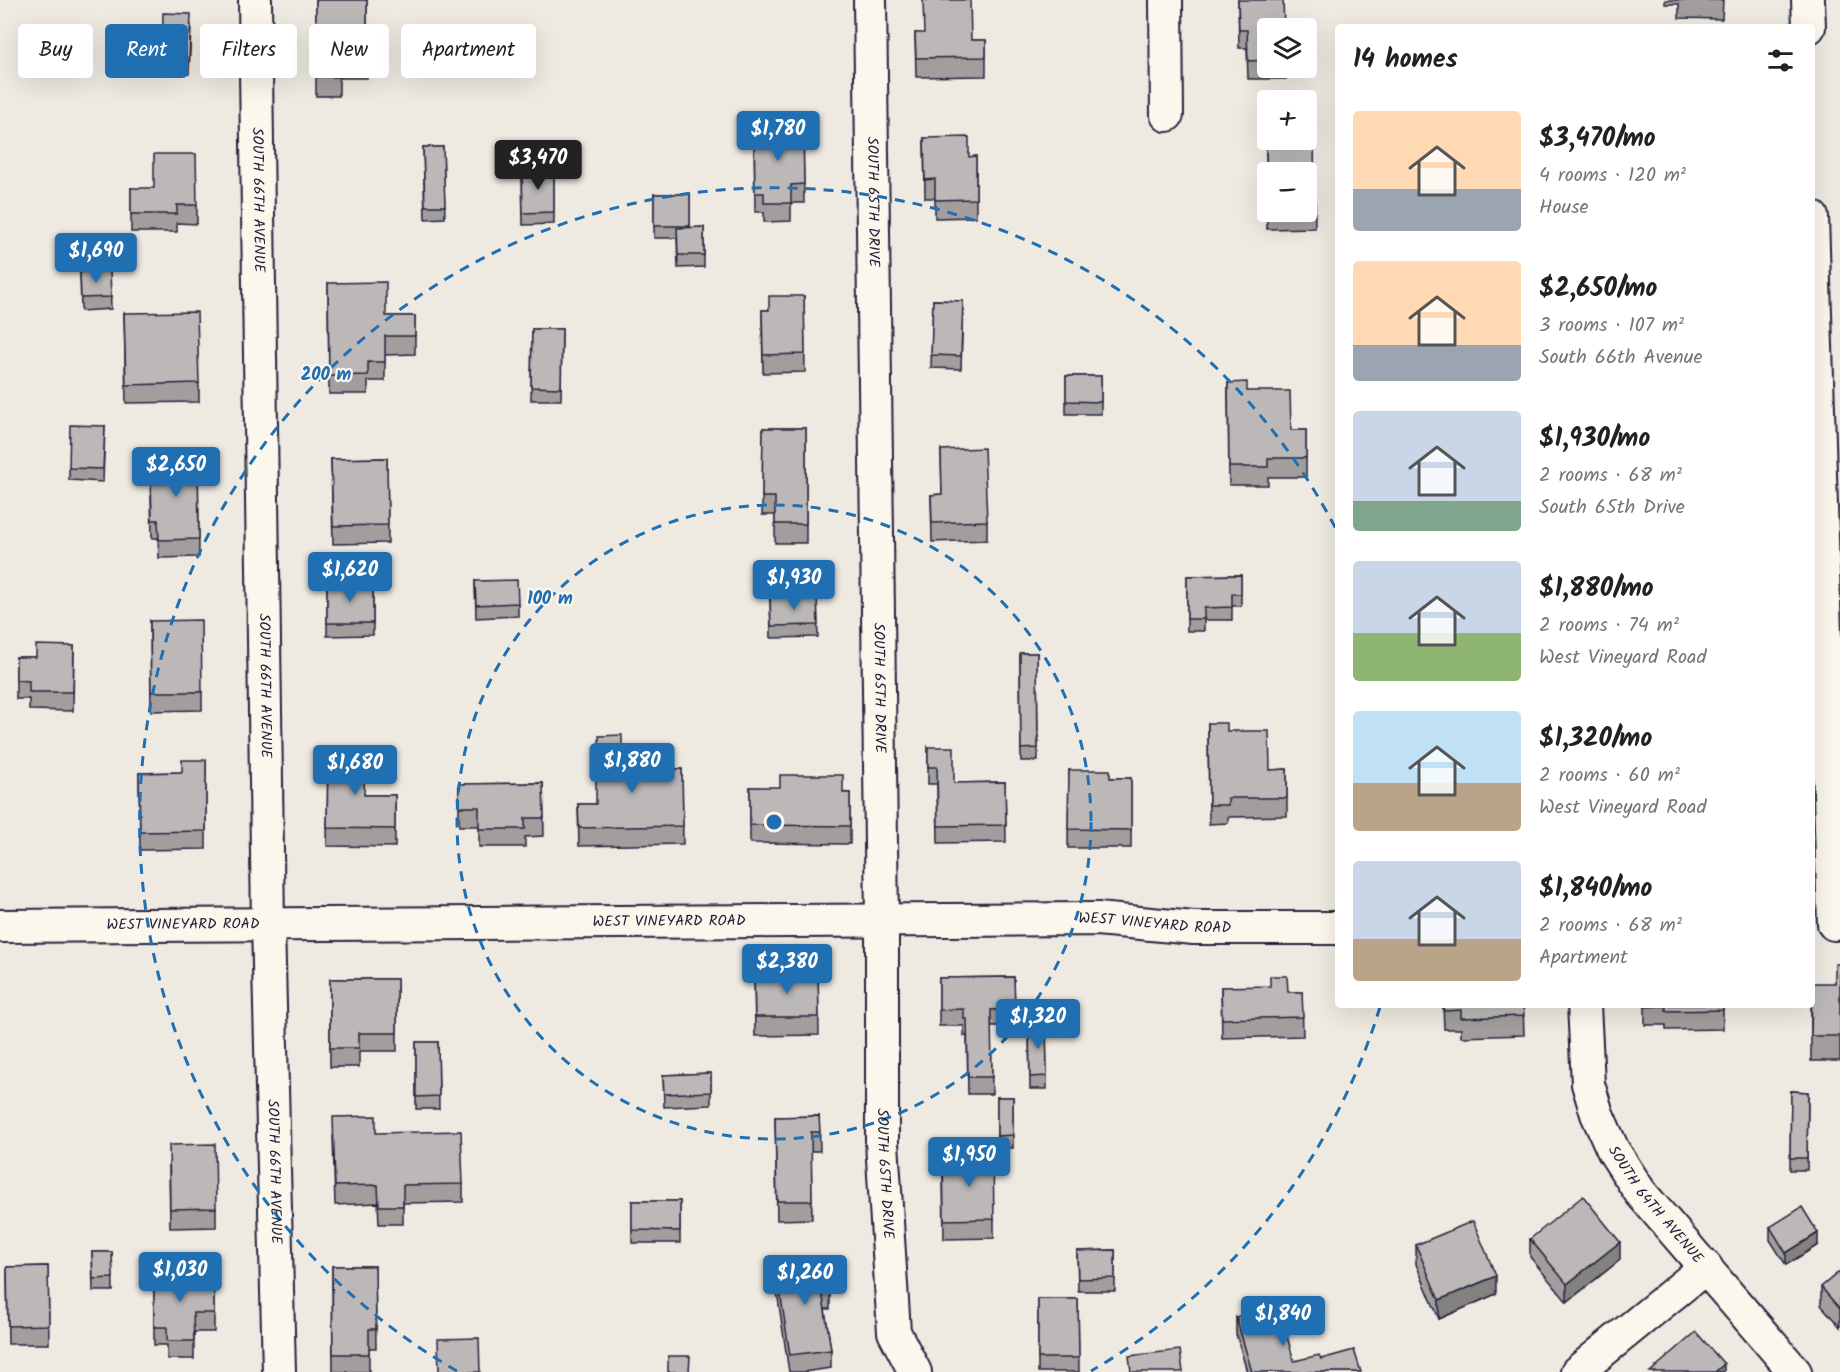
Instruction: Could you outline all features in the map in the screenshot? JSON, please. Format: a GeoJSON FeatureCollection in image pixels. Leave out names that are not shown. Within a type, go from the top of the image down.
{"type":"FeatureCollection","features":[{"type":"Feature","properties":{"kind":"street","name":"SOUTH 66TH AVENUE"},"geometry":{"type":"LineString","coordinates":[[255,0],[268,924],[279,1372]]}},
{"type":"Feature","properties":{"kind":"street","name":"SOUTH 65TH DRIVE"},"geometry":{"type":"LineString","coordinates":[[870,0],[882,920],[882,1143],[894,1332],[915,1372]]}},
{"type":"Feature","properties":{"kind":"street"},"geometry":{"type":"LineString","coordinates":[[1166,0],[1167,115]]}},
{"type":"Feature","properties":{"kind":"street"},"geometry":{"type":"LineString","coordinates":[[1808,0],[1809,24]]}},
{"type":"Feature","properties":{"kind":"street"},"geometry":{"type":"LineString","coordinates":[[1815,342],[1829,924]]}},
{"type":"Feature","properties":{"kind":"street","name":"WEST VINEYARD ROAD"},"geometry":{"type":"LineString","coordinates":[[0,926],[1097,920],[1194,928],[1335,928]]}},
{"type":"Feature","properties":{"kind":"street","name":"SOUTH 64TH AVENUE"},"geometry":{"type":"LineString","coordinates":[[1584,1008],[1588,1084],[1597,1114],[1613,1150],[1640,1192],[1795,1372]]}},
{"type":"Feature","properties":{"kind":"street"},"geometry":{"type":"LineString","coordinates":[[1577,1372],[1706,1267]]}},
{"type":"Feature","properties":{"kind":"building"},"geometry":{"type":"Polygon","coordinates":[[[316,0],[367,0],[367,24],[316,24],[316,0]]]}},
{"type":"Feature","properties":{"kind":"building"},"geometry":{"type":"Polygon","coordinates":[[[923,0],[970,0],[971,40],[986,40],[986,57],[916,58],[915,33],[924,33],[923,0]]]}},
{"type":"Feature","properties":{"kind":"building"},"geometry":{"type":"Polygon","coordinates":[[[1238,0],[1283,0],[1284,18],[1257,18],[1257,61],[1248,61],[1247,30],[1239,30],[1238,0]]]}},
{"type":"Feature","properties":{"kind":"building"},"geometry":{"type":"Polygon","coordinates":[[[163,13],[191,14],[189,62],[188,24],[163,24],[163,13]]]}},
{"type":"Feature","properties":{"kind":"building"},"geometry":{"type":"Polygon","coordinates":[[[803,127],[804,184],[791,185],[791,203],[764,203],[764,193],[755,193],[754,128],[803,127]]]}},
{"type":"Feature","properties":{"kind":"building"},"geometry":{"type":"Polygon","coordinates":[[[969,137],[969,157],[976,156],[976,199],[935,200],[935,179],[925,180],[924,138],[969,137]]]}},
{"type":"Feature","properties":{"kind":"building"},"geometry":{"type":"Polygon","coordinates":[[[423,147],[443,147],[445,206],[425,206],[423,147]]]}},
{"type":"Feature","properties":{"kind":"building"},"geometry":{"type":"Polygon","coordinates":[[[1266,150],[1314,150],[1314,162],[1266,162],[1266,150]]]}},
{"type":"Feature","properties":{"kind":"building"},"geometry":{"type":"Polygon","coordinates":[[[154,154],[196,154],[197,205],[177,205],[177,214],[131,214],[131,188],[154,188],[154,154]]]}},
{"type":"Feature","properties":{"kind":"building"},"geometry":{"type":"Polygon","coordinates":[[[522,170],[554,170],[554,212],[523,213],[522,170]]]}},
{"type":"Feature","properties":{"kind":"building"},"geometry":{"type":"Polygon","coordinates":[[[654,194],[690,194],[690,226],[654,226],[654,194]]]}},
{"type":"Feature","properties":{"kind":"building"},"geometry":{"type":"Polygon","coordinates":[[[704,227],[704,255],[678,255],[677,228],[704,227]]]}},
{"type":"Feature","properties":{"kind":"building"},"geometry":{"type":"Polygon","coordinates":[[[110,271],[111,297],[81,298],[80,272],[110,271]]]}},
{"type":"Feature","properties":{"kind":"building"},"geometry":{"type":"Polygon","coordinates":[[[386,282],[386,316],[415,316],[415,336],[385,336],[385,362],[368,362],[368,375],[329,376],[328,283],[386,282]]]}},
{"type":"Feature","properties":{"kind":"building"},"geometry":{"type":"Polygon","coordinates":[[[769,296],[804,296],[805,354],[763,355],[762,310],[769,310],[769,296]]]}},
{"type":"Feature","properties":{"kind":"building"},"geometry":{"type":"Polygon","coordinates":[[[933,300],[963,301],[961,356],[931,355],[933,300]]]}},
{"type":"Feature","properties":{"kind":"building"},"geometry":{"type":"Polygon","coordinates":[[[197,312],[199,383],[126,385],[124,313],[197,312]]]}},
{"type":"Feature","properties":{"kind":"building"},"geometry":{"type":"Polygon","coordinates":[[[532,329],[562,329],[561,388],[531,387],[532,329]]]}},
{"type":"Feature","properties":{"kind":"building"},"geometry":{"type":"Polygon","coordinates":[[[1066,376],[1101,376],[1101,402],[1066,401],[1066,376]]]}},
{"type":"Feature","properties":{"kind":"building"},"geometry":{"type":"Polygon","coordinates":[[[1247,382],[1247,391],[1290,391],[1291,430],[1306,430],[1306,458],[1268,458],[1268,467],[1229,467],[1228,383],[1247,382]]]}},
{"type":"Feature","properties":{"kind":"building"},"geometry":{"type":"Polygon","coordinates":[[[70,425],[105,426],[103,469],[69,468],[70,425]]]}},
{"type":"Feature","properties":{"kind":"building"},"geometry":{"type":"Polygon","coordinates":[[[763,428],[806,428],[806,524],[775,524],[775,497],[762,497],[763,428]]]}},
{"type":"Feature","properties":{"kind":"building"},"geometry":{"type":"Polygon","coordinates":[[[984,448],[987,521],[932,523],[931,495],[942,494],[941,450],[984,448]]]}},
{"type":"Feature","properties":{"kind":"building"},"geometry":{"type":"Polygon","coordinates":[[[158,457],[198,457],[199,539],[159,540],[158,520],[152,520],[151,478],[158,478],[158,457]]]}},
{"type":"Feature","properties":{"kind":"building"},"geometry":{"type":"Polygon","coordinates":[[[387,458],[388,525],[333,526],[331,459],[387,458]]]}},
{"type":"Feature","properties":{"kind":"building"},"geometry":{"type":"Polygon","coordinates":[[[1241,575],[1241,594],[1232,594],[1232,607],[1204,608],[1204,619],[1187,619],[1187,576],[1241,575]]]}},
{"type":"Feature","properties":{"kind":"building"},"geometry":{"type":"Polygon","coordinates":[[[517,580],[518,603],[476,605],[475,581],[517,580]]]}},
{"type":"Feature","properties":{"kind":"building"},"geometry":{"type":"Polygon","coordinates":[[[327,583],[373,583],[373,623],[327,623],[327,583]]]}},
{"type":"Feature","properties":{"kind":"building"},"geometry":{"type":"Polygon","coordinates":[[[817,595],[818,625],[771,626],[770,596],[817,595]]]}},
{"type":"Feature","properties":{"kind":"building"},"geometry":{"type":"Polygon","coordinates":[[[201,620],[202,692],[151,692],[150,621],[201,620]]]}},
{"type":"Feature","properties":{"kind":"building"},"geometry":{"type":"Polygon","coordinates":[[[36,645],[74,646],[73,692],[29,692],[29,681],[16,680],[16,657],[36,657],[36,645]]]}},
{"type":"Feature","properties":{"kind":"building"},"geometry":{"type":"Polygon","coordinates":[[[1020,653],[1037,653],[1038,748],[1021,749],[1020,653]]]}},
{"type":"Feature","properties":{"kind":"building"},"geometry":{"type":"Polygon","coordinates":[[[1208,723],[1227,723],[1227,731],[1269,731],[1270,770],[1287,769],[1287,798],[1228,798],[1228,805],[1209,805],[1208,723]]]}},
{"type":"Feature","properties":{"kind":"building"},"geometry":{"type":"Polygon","coordinates":[[[622,735],[622,769],[682,769],[683,826],[579,828],[578,804],[596,804],[596,770],[600,770],[599,736],[622,735]]]}},
{"type":"Feature","properties":{"kind":"building"},"geometry":{"type":"Polygon","coordinates":[[[928,747],[954,747],[954,783],[1005,782],[1006,825],[938,826],[937,767],[928,767],[928,747]]]}},
{"type":"Feature","properties":{"kind":"building"},"geometry":{"type":"Polygon","coordinates":[[[328,752],[365,752],[364,795],[395,795],[395,829],[327,828],[328,752]]]}},
{"type":"Feature","properties":{"kind":"building"},"geometry":{"type":"Polygon","coordinates":[[[182,760],[206,760],[206,831],[140,832],[139,773],[182,772],[182,760]]]}},
{"type":"Feature","properties":{"kind":"building"},"geometry":{"type":"Polygon","coordinates":[[[1069,770],[1110,770],[1110,778],[1131,778],[1131,830],[1068,829],[1069,770]]]}},
{"type":"Feature","properties":{"kind":"building"},"geometry":{"type":"Polygon","coordinates":[[[780,775],[843,775],[843,793],[850,793],[850,826],[750,825],[750,787],[780,787],[780,775]]]}},
{"type":"Feature","properties":{"kind":"building"},"geometry":{"type":"Polygon","coordinates":[[[543,783],[544,818],[525,818],[525,829],[479,829],[479,807],[459,807],[459,784],[543,783]]]}},
{"type":"Feature","properties":{"kind":"building"},"geometry":{"type":"Polygon","coordinates":[[[1835,964],[1840,964],[1840,1036],[1811,1036],[1812,1008],[1815,1008],[1815,983],[1835,983],[1835,964]]]}},
{"type":"Feature","properties":{"kind":"building"},"geometry":{"type":"Polygon","coordinates":[[[818,973],[819,1017],[755,1017],[754,974],[818,973]]]}},
{"type":"Feature","properties":{"kind":"building"},"geometry":{"type":"Polygon","coordinates":[[[1270,976],[1287,976],[1288,992],[1302,992],[1303,1017],[1222,1019],[1221,987],[1270,986],[1270,976]]]}},
{"type":"Feature","properties":{"kind":"building"},"geometry":{"type":"Polygon","coordinates":[[[1014,977],[1015,1009],[991,1010],[992,1077],[968,1077],[967,1019],[964,1019],[964,1009],[939,1010],[939,978],[1014,977]]]}},
{"type":"Feature","properties":{"kind":"building"},"geometry":{"type":"Polygon","coordinates":[[[330,979],[397,979],[397,1033],[359,1033],[359,1048],[330,1048],[330,979]]]}},
{"type":"Feature","properties":{"kind":"building"},"geometry":{"type":"Polygon","coordinates":[[[1444,1008],[1523,1008],[1524,1016],[1461,1018],[1461,1010],[1444,1011],[1444,1008]]]}},
{"type":"Feature","properties":{"kind":"building"},"geometry":{"type":"Polygon","coordinates":[[[1666,1008],[1723,1008],[1723,1010],[1666,1011],[1666,1008]]]}},
{"type":"Feature","properties":{"kind":"building"},"geometry":{"type":"Polygon","coordinates":[[[1046,1024],[1047,1076],[1030,1077],[1029,1025],[1046,1024]]]}},
{"type":"Feature","properties":{"kind":"building"},"geometry":{"type":"Polygon","coordinates":[[[416,1042],[438,1042],[439,1096],[416,1097],[416,1042]]]}},
{"type":"Feature","properties":{"kind":"building"},"geometry":{"type":"Polygon","coordinates":[[[711,1073],[711,1092],[664,1094],[663,1075],[711,1073]]]}},
{"type":"Feature","properties":{"kind":"building"},"geometry":{"type":"Polygon","coordinates":[[[1791,1091],[1808,1092],[1807,1158],[1790,1158],[1791,1091]]]}},
{"type":"Feature","properties":{"kind":"building"},"geometry":{"type":"Polygon","coordinates":[[[997,1097],[1013,1097],[1013,1135],[997,1136],[997,1097]]]}},
{"type":"Feature","properties":{"kind":"building"},"geometry":{"type":"Polygon","coordinates":[[[376,1116],[376,1133],[461,1131],[463,1184],[403,1185],[403,1206],[379,1206],[378,1185],[335,1186],[333,1117],[376,1116]]]}},
{"type":"Feature","properties":{"kind":"building"},"geometry":{"type":"Polygon","coordinates":[[[819,1116],[820,1132],[811,1132],[812,1201],[777,1201],[775,1117],[819,1116]]]}},
{"type":"Feature","properties":{"kind":"building"},"geometry":{"type":"Polygon","coordinates":[[[215,1144],[216,1208],[170,1209],[169,1145],[215,1144]]]}},
{"type":"Feature","properties":{"kind":"building"},"geometry":{"type":"Polygon","coordinates":[[[993,1155],[994,1219],[944,1220],[943,1156],[993,1155]]]}},
{"type":"Feature","properties":{"kind":"building"},"geometry":{"type":"Polygon","coordinates":[[[1583,1196],[1620,1242],[1567,1284],[1530,1239],[1583,1196]]]}},
{"type":"Feature","properties":{"kind":"building"},"geometry":{"type":"Polygon","coordinates":[[[632,1201],[680,1201],[680,1231],[632,1230],[632,1201]]]}},
{"type":"Feature","properties":{"kind":"building"},"geometry":{"type":"Polygon","coordinates":[[[1802,1207],[1818,1233],[1786,1253],[1770,1227],[1802,1207]]]}},
{"type":"Feature","properties":{"kind":"building"},"geometry":{"type":"Polygon","coordinates":[[[1473,1221],[1496,1276],[1439,1300],[1416,1245],[1473,1221]]]}},
{"type":"Feature","properties":{"kind":"building"},"geometry":{"type":"Polygon","coordinates":[[[1115,1250],[1115,1278],[1078,1279],[1077,1251],[1115,1250]]]}},
{"type":"Feature","properties":{"kind":"building"},"geometry":{"type":"Polygon","coordinates":[[[92,1252],[112,1252],[113,1278],[93,1279],[92,1252]]]}},
{"type":"Feature","properties":{"kind":"building"},"geometry":{"type":"Polygon","coordinates":[[[825,1259],[830,1290],[822,1291],[831,1350],[790,1355],[776,1266],[825,1259]]]}},
{"type":"Feature","properties":{"kind":"building"},"geometry":{"type":"Polygon","coordinates":[[[48,1266],[49,1325],[8,1326],[7,1267],[48,1266]]]}},
{"type":"Feature","properties":{"kind":"building"},"geometry":{"type":"Polygon","coordinates":[[[332,1266],[375,1266],[376,1329],[369,1329],[369,1354],[333,1354],[332,1266]]]}},
{"type":"Feature","properties":{"kind":"building"},"geometry":{"type":"Polygon","coordinates":[[[1840,1271],[1840,1309],[1821,1287],[1840,1271]]]}},
{"type":"Feature","properties":{"kind":"building"},"geometry":{"type":"Polygon","coordinates":[[[201,1272],[201,1287],[214,1287],[214,1313],[193,1313],[194,1341],[167,1341],[167,1327],[154,1327],[154,1273],[201,1272]]]}},
{"type":"Feature","properties":{"kind":"building"},"geometry":{"type":"Polygon","coordinates":[[[1038,1299],[1078,1299],[1079,1358],[1038,1358],[1038,1299]]]}},
{"type":"Feature","properties":{"kind":"building"},"geometry":{"type":"Polygon","coordinates":[[[1278,1305],[1294,1361],[1319,1355],[1321,1359],[1354,1350],[1361,1372],[1252,1372],[1236,1317],[1278,1305]]]}},
{"type":"Feature","properties":{"kind":"building"},"geometry":{"type":"Polygon","coordinates":[[[1696,1332],[1724,1364],[1715,1372],[1650,1372],[1696,1332]]]}},
{"type":"Feature","properties":{"kind":"building"},"geometry":{"type":"Polygon","coordinates":[[[479,1338],[480,1372],[439,1372],[438,1339],[479,1338]]]}},
{"type":"Feature","properties":{"kind":"building"},"geometry":{"type":"Polygon","coordinates":[[[1180,1350],[1183,1372],[1131,1372],[1129,1356],[1180,1350]]]}},
{"type":"Feature","properties":{"kind":"building"},"geometry":{"type":"Polygon","coordinates":[[[668,1356],[690,1356],[689,1372],[668,1372],[668,1356]]]}}]}
